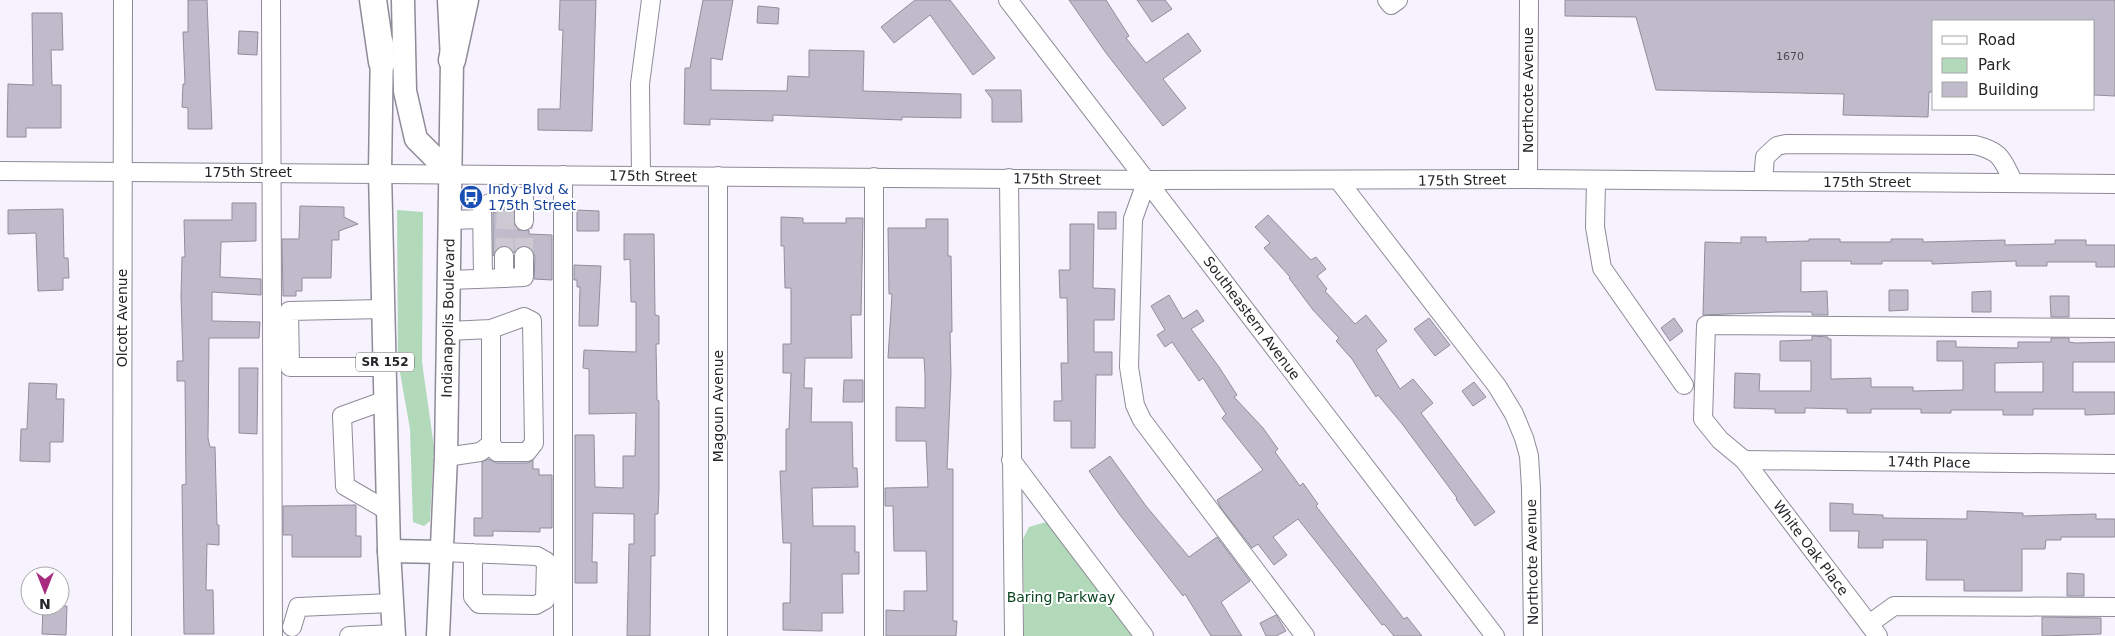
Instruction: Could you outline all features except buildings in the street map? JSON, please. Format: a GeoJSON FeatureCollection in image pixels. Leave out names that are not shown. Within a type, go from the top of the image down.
{"type":"FeatureCollection","features":[{"type":"Feature","properties":{"kind":"highway"},"geometry":{"type":"LineString","coordinates":[[373,0],[382,62]]}},
{"type":"Feature","properties":{"kind":"highway"},"geometry":{"type":"LineString","coordinates":[[452,60],[465,0]]}},
{"type":"Feature","properties":{"kind":"main road","name":"SR 152"},"geometry":{"type":"LineString","coordinates":[[381,0],[380,172],[389,551],[394,635]]}},
{"type":"Feature","properties":{"kind":"main road"},"geometry":{"type":"LineString","coordinates":[[403,0],[405,91],[416,139],[451,174]]}},
{"type":"Feature","properties":{"kind":"main road","name":"Indianapolis Boulevard"},"geometry":{"type":"LineString","coordinates":[[438,636],[446,457],[451,174],[452,60],[449,0]]}},
{"type":"Feature","properties":{"kind":"main road"},"geometry":{"type":"LineString","coordinates":[[389,551],[442,552]]}},
{"type":"Feature","properties":{"kind":"street","name":"Olcott Avenue"},"geometry":{"type":"LineString","coordinates":[[122,636],[123,0]]}},
{"type":"Feature","properties":{"kind":"street"},"geometry":{"type":"LineString","coordinates":[[271,0],[270,172],[273,636]]}},
{"type":"Feature","properties":{"kind":"street"},"geometry":{"type":"LineString","coordinates":[[641,176],[640,84],[652,0]]}},
{"type":"Feature","properties":{"kind":"street","name":"Southeastern Avenue"},"geometry":{"type":"LineString","coordinates":[[1008,0],[1495,636]]}},
{"type":"Feature","properties":{"kind":"street","name":"Northcote Avenue"},"geometry":{"type":"LineString","coordinates":[[1528,0],[1528,179]]}},
{"type":"Feature","properties":{"kind":"street"},"geometry":{"type":"LineString","coordinates":[[1763,181],[1764,157],[1777,146],[1786,144],[1975,145],[1994,150],[2002,159],[2014,183]]}},
{"type":"Feature","properties":{"kind":"street","name":"175th Street"},"geometry":{"type":"LineString","coordinates":[[0,170],[1147,180],[1339,181],[1528,179],[2115,184]]}},
{"type":"Feature","properties":{"kind":"street"},"geometry":{"type":"LineString","coordinates":[[505,175],[506,202]]}},
{"type":"Feature","properties":{"kind":"street"},"geometry":{"type":"LineString","coordinates":[[563,636],[554,561],[564,175]]}},
{"type":"Feature","properties":{"kind":"street","name":"Magoun Avenue"},"geometry":{"type":"LineString","coordinates":[[718,176],[718,636]]}},
{"type":"Feature","properties":{"kind":"street"},"geometry":{"type":"LineString","coordinates":[[874,177],[874,636]]}},
{"type":"Feature","properties":{"kind":"street"},"geometry":{"type":"LineString","coordinates":[[1008,178],[1014,636]]}},
{"type":"Feature","properties":{"kind":"street"},"geometry":{"type":"LineString","coordinates":[[1147,180],[1133,219],[1129,366],[1135,404],[1142,420],[1305,636]]}},
{"type":"Feature","properties":{"kind":"street"},"geometry":{"type":"LineString","coordinates":[[1596,180],[1595,228],[1602,268],[1684,385]]}},
{"type":"Feature","properties":{"kind":"street","name":"Northcote Avenue"},"geometry":{"type":"LineString","coordinates":[[1339,181],[1501,393],[1514,414],[1524,438],[1531,488],[1533,636]]}},
{"type":"Feature","properties":{"kind":"street"},"geometry":{"type":"LineString","coordinates":[[483,277],[482,206],[524,197],[524,221]]}},
{"type":"Feature","properties":{"kind":"street"},"geometry":{"type":"LineString","coordinates":[[450,220],[482,219]]}},
{"type":"Feature","properties":{"kind":"street"},"geometry":{"type":"LineString","coordinates":[[504,256],[504,278]]}},
{"type":"Feature","properties":{"kind":"street"},"geometry":{"type":"LineString","coordinates":[[449,280],[483,277],[524,277],[524,256]]}},
{"type":"Feature","properties":{"kind":"street"},"geometry":{"type":"LineString","coordinates":[[383,309],[289,311],[290,366],[385,366]]}},
{"type":"Feature","properties":{"kind":"street"},"geometry":{"type":"LineString","coordinates":[[448,331],[491,329],[524,317],[532,321],[534,443],[527,452],[497,452],[491,444],[491,329]]}},
{"type":"Feature","properties":{"kind":"street","name":"White Oak Place"},"geometry":{"type":"LineString","coordinates":[[1873,630],[1744,460],[1720,440],[1703,419],[1706,325],[2115,328]]}},
{"type":"Feature","properties":{"kind":"street"},"geometry":{"type":"LineString","coordinates":[[386,400],[342,416],[345,486],[388,511]]}},
{"type":"Feature","properties":{"kind":"street"},"geometry":{"type":"LineString","coordinates":[[446,457],[480,452],[491,444]]}},
{"type":"Feature","properties":{"kind":"street"},"geometry":{"type":"LineString","coordinates":[[1011,460],[1144,636]]}},
{"type":"Feature","properties":{"kind":"street","name":"174th Place"},"geometry":{"type":"LineString","coordinates":[[1744,460],[2115,464]]}},
{"type":"Feature","properties":{"kind":"street"},"geometry":{"type":"LineString","coordinates":[[442,552],[537,556],[554,561]]}},
{"type":"Feature","properties":{"kind":"street"},"geometry":{"type":"LineString","coordinates":[[473,553],[472,597],[479,604],[536,605],[545,600],[554,561]]}},
{"type":"Feature","properties":{"kind":"street"},"geometry":{"type":"LineString","coordinates":[[292,627],[298,607],[392,603]]}},
{"type":"Feature","properties":{"kind":"street"},"geometry":{"type":"LineString","coordinates":[[361,605],[361,636]]}},
{"type":"Feature","properties":{"kind":"street"},"geometry":{"type":"LineString","coordinates":[[1873,630],[1894,606],[2115,607]]}},
{"type":"Feature","properties":{"kind":"street"},"geometry":{"type":"LineString","coordinates":[[348,636],[394,635]]}},
{"type":"Feature","properties":{"kind":"green space"},"geometry":{"type":"Polygon","coordinates":[[[397,210],[423,212],[422,362],[434,447],[430,521],[424,526],[413,522],[410,429],[398,361],[397,210]]]}},
{"type":"Feature","properties":{"kind":"green space","name":"Baring Parkway"},"geometry":{"type":"Polygon","coordinates":[[[1046,522],[1050,524],[1137,636],[1024,636],[1023,539],[1029,527],[1046,522]]]}},
{"type":"Feature","properties":{"kind":"tunnel"},"geometry":{"type":"LineString","coordinates":[[504,256],[506,207]]}},
{"type":"Feature","properties":{"kind":"tunnel"},"geometry":{"type":"LineString","coordinates":[[524,221],[524,256]]}},
{"type":"Feature","properties":{"kind":"place","name":"Indy Blvd & 175th Street"},"geometry":{"type":"Point","coordinates":[471,197]}}]}
